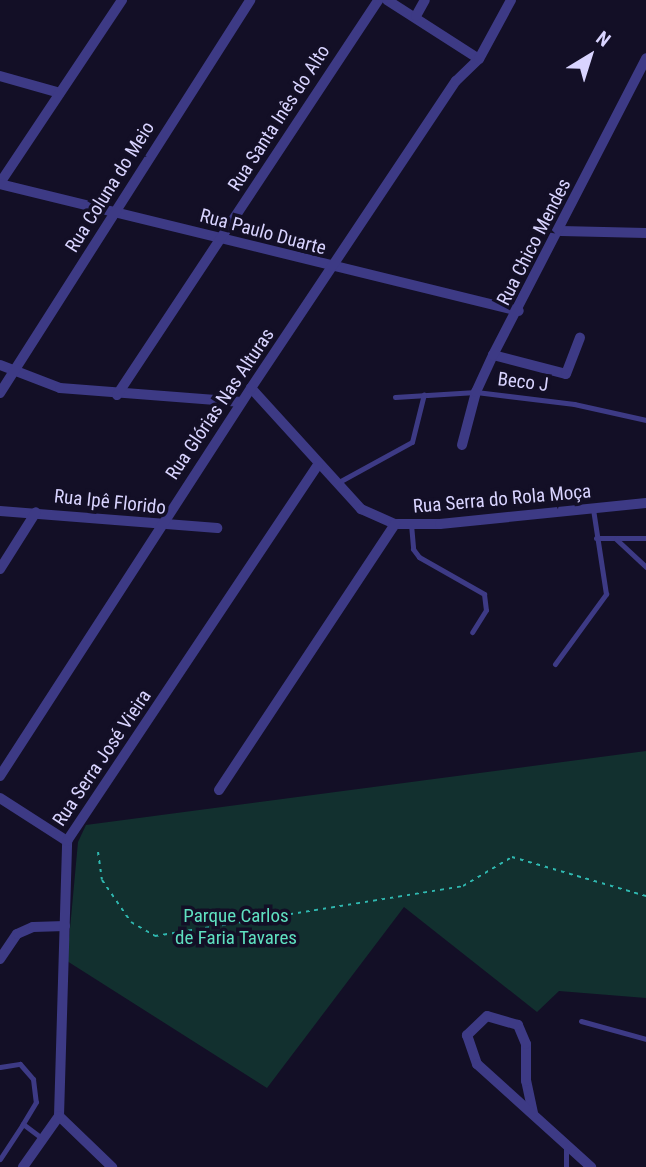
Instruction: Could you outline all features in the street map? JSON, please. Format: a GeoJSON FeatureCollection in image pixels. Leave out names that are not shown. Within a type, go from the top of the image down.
{"type":"FeatureCollection","features":[{"type":"Feature","properties":{"kind":"street"},"geometry":{"type":"LineString","coordinates":[[0,184],[122,0]]}},
{"type":"Feature","properties":{"kind":"street","name":"Rua Coluna do Meio"},"geometry":{"type":"LineString","coordinates":[[0,393],[250,0]]}},
{"type":"Feature","properties":{"kind":"street","name":"Rua Santa Inês do Alto"},"geometry":{"type":"LineString","coordinates":[[117,395],[378,0]]}},
{"type":"Feature","properties":{"kind":"street"},"geometry":{"type":"LineString","coordinates":[[387,0],[416,16],[479,59]]}},
{"type":"Feature","properties":{"kind":"street"},"geometry":{"type":"LineString","coordinates":[[416,16],[425,0]]}},
{"type":"Feature","properties":{"kind":"street","name":"Rua Glórias Nas Alturas"},"geometry":{"type":"LineString","coordinates":[[0,776],[251,388],[456,81],[479,59],[511,0]]}},
{"type":"Feature","properties":{"kind":"street","name":"Rua Chico Mendes"},"geometry":{"type":"LineString","coordinates":[[462,445],[476,393],[494,355],[561,231],[646,58]]}},
{"type":"Feature","properties":{"kind":"street"},"geometry":{"type":"LineString","coordinates":[[0,76],[60,93]]}},
{"type":"Feature","properties":{"kind":"street","name":"Rua Paulo Duarte"},"geometry":{"type":"LineString","coordinates":[[0,184],[116,210],[332,268],[519,311]]}},
{"type":"Feature","properties":{"kind":"street"},"geometry":{"type":"LineString","coordinates":[[561,231],[646,233]]}},
{"type":"Feature","properties":{"kind":"street"},"geometry":{"type":"LineString","coordinates":[[494,355],[566,374],[580,338]]}},
{"type":"Feature","properties":{"kind":"street"},"geometry":{"type":"LineString","coordinates":[[0,365],[14,373],[60,388],[117,395],[242,402]]}},
{"type":"Feature","properties":{"kind":"street","name":"Rua Serra do Rola Moça"},"geometry":{"type":"LineString","coordinates":[[251,388],[318,466],[361,509],[395,524],[646,503]]}},
{"type":"Feature","properties":{"kind":"street","name":"Rua Serra José Vieira"},"geometry":{"type":"LineString","coordinates":[[58,1116],[67,841],[318,466]]}},
{"type":"Feature","properties":{"kind":"street","name":"Rua Ipê Florido"},"geometry":{"type":"LineString","coordinates":[[0,511],[36,512],[161,526],[217,528]]}},
{"type":"Feature","properties":{"kind":"street"},"geometry":{"type":"LineString","coordinates":[[0,569],[36,512]]}},
{"type":"Feature","properties":{"kind":"street"},"geometry":{"type":"LineString","coordinates":[[219,790],[395,524]]}},
{"type":"Feature","properties":{"kind":"street"},"geometry":{"type":"LineString","coordinates":[[0,798],[67,841]]}},
{"type":"Feature","properties":{"kind":"street"},"geometry":{"type":"LineString","coordinates":[[0,959],[17,934],[33,927],[65,926]]}},
{"type":"Feature","properties":{"kind":"street"},"geometry":{"type":"LineString","coordinates":[[533,1113],[526,1081],[526,1044],[518,1025],[486,1016],[467,1035],[467,1045],[477,1064],[591,1167]]}},
{"type":"Feature","properties":{"kind":"street"},"geometry":{"type":"LineString","coordinates":[[23,1167],[58,1116],[112,1167]]}},
{"type":"Feature","properties":{"kind":"lane","name":"Beco J"},"geometry":{"type":"LineString","coordinates":[[395,397],[476,393],[574,404],[646,420]]}},
{"type":"Feature","properties":{"kind":"lane"},"geometry":{"type":"LineString","coordinates":[[337,483],[412,442],[424,394]]}},
{"type":"Feature","properties":{"kind":"lane"},"geometry":{"type":"LineString","coordinates":[[555,664],[606,594],[593,509]]}},
{"type":"Feature","properties":{"kind":"lane"},"geometry":{"type":"LineString","coordinates":[[411,524],[414,549],[419,557],[484,594],[486,610],[472,632]]}},
{"type":"Feature","properties":{"kind":"lane"},"geometry":{"type":"LineString","coordinates":[[596,538],[646,538]]}},
{"type":"Feature","properties":{"kind":"lane"},"geometry":{"type":"LineString","coordinates":[[616,538],[646,567]]}},
{"type":"Feature","properties":{"kind":"lane"},"geometry":{"type":"LineString","coordinates":[[581,1021],[646,1039]]}},
{"type":"Feature","properties":{"kind":"lane"},"geometry":{"type":"LineString","coordinates":[[0,1067],[20,1064],[33,1079],[36,1102],[0,1159]]}},
{"type":"Feature","properties":{"kind":"lane"},"geometry":{"type":"LineString","coordinates":[[23,1124],[43,1139]]}},
{"type":"Feature","properties":{"kind":"lane"},"geometry":{"type":"LineString","coordinates":[[566,1144],[566,1167]]}},
{"type":"Feature","properties":{"kind":"path"},"geometry":{"type":"LineString","coordinates":[[98,852],[102,880],[131,922],[155,936],[463,886],[512,857],[646,896]]}},
{"type":"Feature","properties":{"kind":"green space","name":"Parque Carlos de Faria Tavares"},"geometry":{"type":"Polygon","coordinates":[[[646,751],[646,998],[559,991],[537,1012],[404,907],[267,1088],[67,961],[78,842],[86,825],[646,751]]]}}]}
